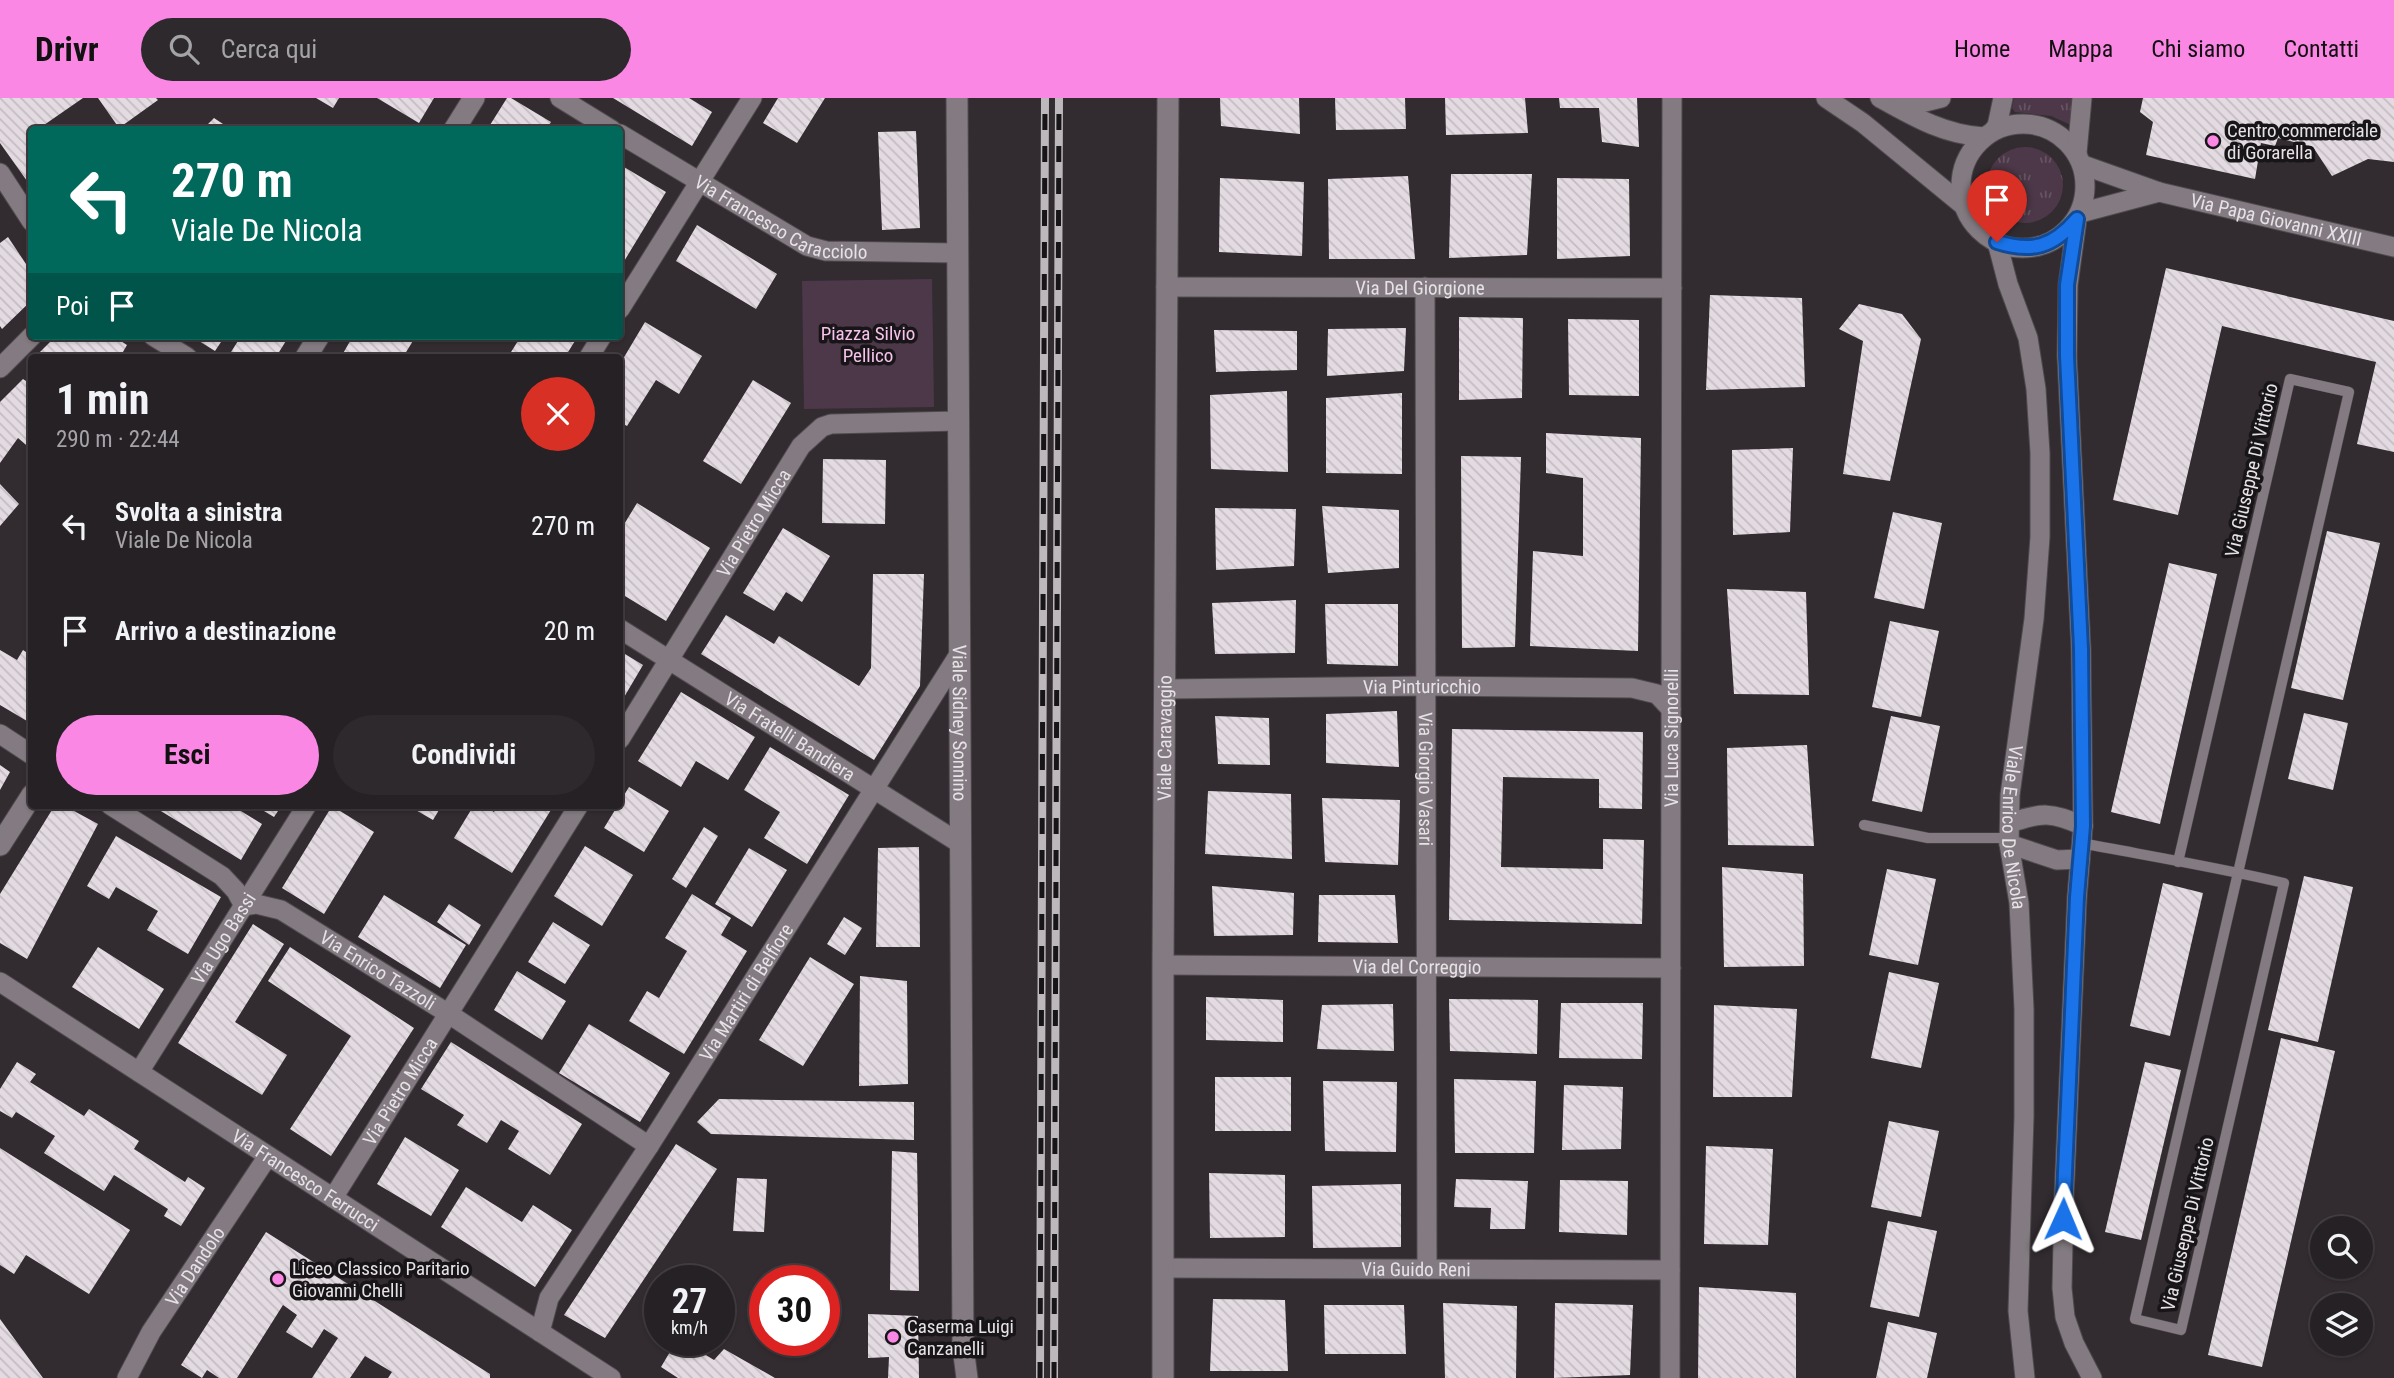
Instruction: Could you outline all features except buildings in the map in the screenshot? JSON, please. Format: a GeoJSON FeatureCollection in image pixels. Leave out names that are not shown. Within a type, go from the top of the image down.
{"type":"FeatureCollection","features":[{"type":"Feature","properties":{"kind":"street"},"geometry":{"type":"LineString","coordinates":[[456,126],[474,98]]}},
{"type":"Feature","properties":{"kind":"street"},"geometry":{"type":"LineString","coordinates":[[560,98],[606,126]]}},
{"type":"Feature","properties":{"kind":"street"},"geometry":{"type":"LineString","coordinates":[[623,304],[752,98]]}},
{"type":"Feature","properties":{"kind":"street","name":"Viale Sidney Sonnino"},"geometry":{"type":"LineString","coordinates":[[957,98],[963,1347],[967,1378]]}},
{"type":"Feature","properties":{"kind":"street","name":"Viale Caravaggio"},"geometry":{"type":"LineString","coordinates":[[1163,1378],[1168,98]]}},
{"type":"Feature","properties":{"kind":"street","name":"Via Luca Signorelli"},"geometry":{"type":"LineString","coordinates":[[1670,1378],[1672,98]]}},
{"type":"Feature","properties":{"kind":"street"},"geometry":{"type":"LineString","coordinates":[[1826,98],[1863,123],[1964,206],[1977,227],[1997,242],[2014,248],[2032,248],[2050,243],[2065,233],[2078,216],[2159,192]]}},
{"type":"Feature","properties":{"kind":"street"},"geometry":{"type":"LineString","coordinates":[[1880,98],[1930,126],[1967,136],[1989,134],[2011,124],[2021,123],[2049,128],[2065,138],[2080,159]]}},
{"type":"Feature","properties":{"kind":"street"},"geometry":{"type":"LineString","coordinates":[[1899,98],[1924,102],[1941,98]]}},
{"type":"Feature","properties":{"kind":"street"},"geometry":{"type":"LineString","coordinates":[[1964,206],[1960,187],[1963,168],[1971,151],[1997,126],[2003,98]]}},
{"type":"Feature","properties":{"kind":"street"},"geometry":{"type":"LineString","coordinates":[[2082,98],[2080,159],[2086,181],[2085,197],[2078,216],[2067,285],[2067,356],[2081,649],[2081,843],[2062,1288],[2065,1317],[2074,1343],[2092,1378]]}},
{"type":"Feature","properties":{"kind":"street","name":"Via Francesco Caracciolo"},"geometry":{"type":"LineString","coordinates":[[623,136],[788,237],[826,251],[957,253]]}},
{"type":"Feature","properties":{"kind":"street","name":"Via Papa Giovanni XXIII"},"geometry":{"type":"LineString","coordinates":[[2080,159],[2159,192],[2394,247]]}},
{"type":"Feature","properties":{"kind":"street"},"geometry":{"type":"LineString","coordinates":[[0,173],[28,216]]}},
{"type":"Feature","properties":{"kind":"street","name":"Viale Enrico De Nicola"},"geometry":{"type":"LineString","coordinates":[[1997,242],[2008,284],[2028,338],[2036,388],[2040,453],[2040,537],[2034,619],[2010,795],[2009,835],[2018,902],[2024,1009],[2024,1117],[2018,1311],[2025,1378]]}},
{"type":"Feature","properties":{"kind":"street","name":"Via Del Giorgione"},"geometry":{"type":"LineString","coordinates":[[1166,287],[1672,288]]}},
{"type":"Feature","properties":{"kind":"street","name":"Via Giorgio Vasari"},"geometry":{"type":"LineString","coordinates":[[1425,287],[1427,1269]]}},
{"type":"Feature","properties":{"kind":"street"},"geometry":{"type":"LineString","coordinates":[[0,368],[28,340]]}},
{"type":"Feature","properties":{"kind":"street"},"geometry":{"type":"LineString","coordinates":[[159,340],[182,354]]}},
{"type":"Feature","properties":{"kind":"street","name":"Via Pietro Micca"},"geometry":{"type":"LineString","coordinates":[[623,734],[801,446],[816,431],[831,424],[958,421]]}},
{"type":"Feature","properties":{"kind":"street","name":"Via Fratelli Bandiera"},"geometry":{"type":"LineString","coordinates":[[623,631],[961,844]]}},
{"type":"Feature","properties":{"kind":"street","name":"Via Martiri di Belfiore"},"geometry":{"type":"LineString","coordinates":[[540,1332],[549,1298],[649,1146],[958,656]]}},
{"type":"Feature","properties":{"kind":"street","name":"Via Pinturicchio"},"geometry":{"type":"LineString","coordinates":[[1166,689],[1426,686],[1632,688],[1657,694],[1671,709]]}},
{"type":"Feature","properties":{"kind":"street"},"geometry":{"type":"LineString","coordinates":[[0,734],[28,752]]}},
{"type":"Feature","properties":{"kind":"street"},"geometry":{"type":"LineString","coordinates":[[0,845],[28,801]]}},
{"type":"Feature","properties":{"kind":"street"},"geometry":{"type":"LineString","coordinates":[[116,809],[222,876],[236,891],[244,906]]}},
{"type":"Feature","properties":{"kind":"street","name":"Via Ugo Bassi"},"geometry":{"type":"LineString","coordinates":[[139,1072],[305,809]]}},
{"type":"Feature","properties":{"kind":"street","name":"Via Pietro Micca"},"geometry":{"type":"LineString","coordinates":[[333,1198],[577,809]]}},
{"type":"Feature","properties":{"kind":"street"},"geometry":{"type":"LineString","coordinates":[[2031,815],[2062,816],[2081,843],[2057,860],[2009,835],[2031,815]]}},
{"type":"Feature","properties":{"kind":"street","name":"Via Enrico Tazzoli"},"geometry":{"type":"LineString","coordinates":[[244,906],[256,904],[281,910],[449,1014],[649,1146]]}},
{"type":"Feature","properties":{"kind":"street","name":"Via del Correggio"},"geometry":{"type":"LineString","coordinates":[[1163,965],[1671,968]]}},
{"type":"Feature","properties":{"kind":"street","name":"Via Francesco Ferrucci"},"geometry":{"type":"LineString","coordinates":[[0,982],[611,1378]]}},
{"type":"Feature","properties":{"kind":"street","name":"Via Dandolo"},"geometry":{"type":"LineString","coordinates":[[127,1378],[151,1332],[268,1156]]}},
{"type":"Feature","properties":{"kind":"street","name":"Via Guido Reni"},"geometry":{"type":"LineString","coordinates":[[1164,1268],[1670,1270]]}},
{"type":"Feature","properties":{"kind":"street","name":"Viale Sidney Sonnino"},"geometry":{"type":"LineString","coordinates":[[958,1378],[963,1347]]}},
{"type":"Feature","properties":{"kind":"lane","name":"Via Giuseppe Di Vittorio"},"geometry":{"type":"LineString","coordinates":[[2081,843],[2178,862],[2238,872],[2284,883],[2181,1330],[2135,1319],[2238,872],[2349,392],[2290,379],[2178,862]]}},
{"type":"Feature","properties":{"kind":"lane"},"geometry":{"type":"LineString","coordinates":[[1864,825],[1928,838],[2009,835]]}},
{"type":"Feature","properties":{"kind":"green space"},"geometry":{"type":"Polygon","coordinates":[[[2014,98],[2072,98],[2071,125],[2051,116],[2015,112],[2012,108],[2014,98]]]}},
{"type":"Feature","properties":{"kind":"green space"},"geometry":{"type":"Polygon","coordinates":[[[2025,147],[2039,150],[2052,158],[2060,171],[2063,185],[2060,199],[2052,212],[2039,220],[2025,223],[2011,220],[1998,212],[1990,199],[1987,185],[1990,171],[1998,158],[2011,150],[2025,147]]]}},
{"type":"Feature","properties":{"kind":"green space","name":"Piazza Silvio Pellico"},"geometry":{"type":"Polygon","coordinates":[[[932,279],[934,407],[804,409],[802,281],[932,279]]]}},
{"type":"Feature","properties":{"kind":"railway"},"geometry":{"type":"LineString","coordinates":[[1040,1378],[1045,98]]}},
{"type":"Feature","properties":{"kind":"railway"},"geometry":{"type":"LineString","coordinates":[[1054,1378],[1059,98]]}},
{"type":"Feature","properties":{"kind":"place","name":"Centro commerciale di Gorarella"},"geometry":{"type":"Point","coordinates":[2213,141]}},
{"type":"Feature","properties":{"kind":"place","name":"Liceo Classico Paritario Giovanni Chelli"},"geometry":{"type":"Point","coordinates":[278,1279]}},
{"type":"Feature","properties":{"kind":"place","name":"Caserma Luigi Canzanelli"},"geometry":{"type":"Point","coordinates":[893,1337]}},
{"type":"Feature","properties":{"kind":"route"},"geometry":{"type":"LineString","coordinates":[[1997,242],[2014,248],[2032,248],[2050,243],[2065,233],[2077,219],[2067,285],[2067,356],[2081,649],[2083,826],[2077,897],[2063,1219]]}}]}
